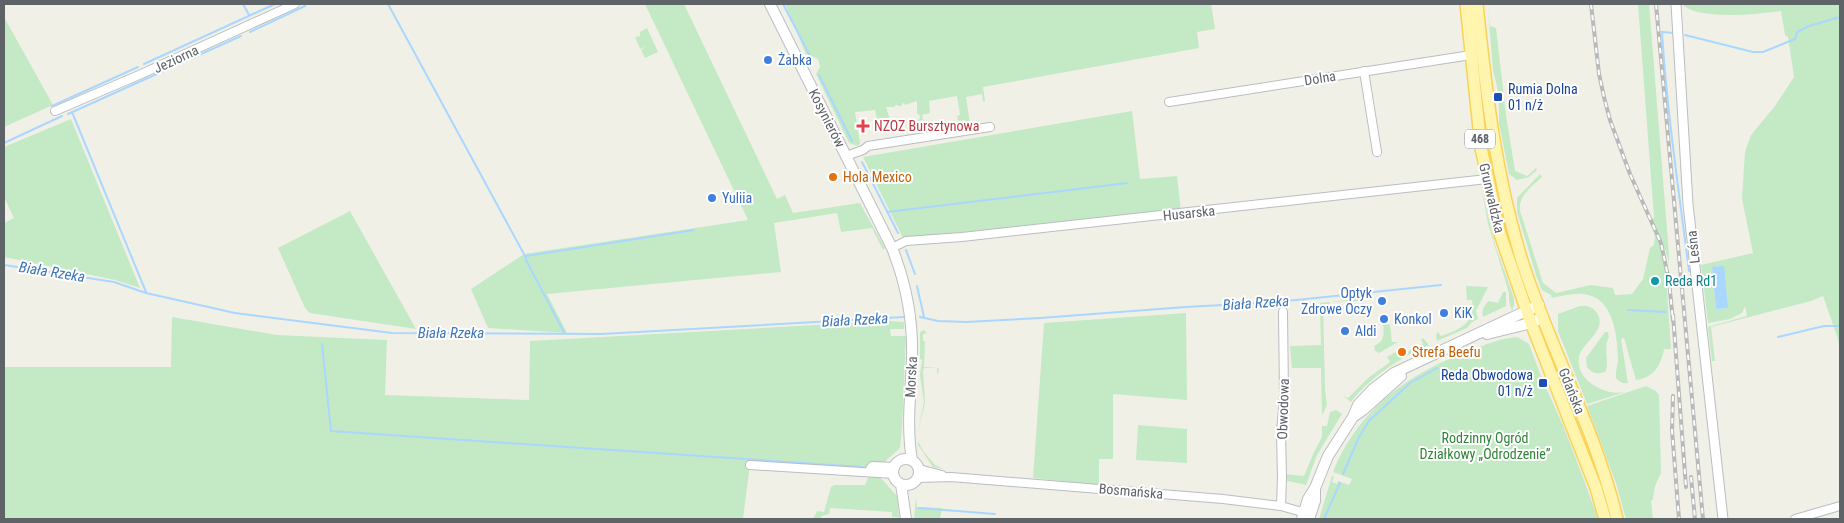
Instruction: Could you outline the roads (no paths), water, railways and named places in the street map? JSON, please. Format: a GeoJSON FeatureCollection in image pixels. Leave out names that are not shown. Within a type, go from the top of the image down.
{"type":"FeatureCollection","features":[{"type":"Feature","properties":{"kind":"main road","name":"Kosynierów"},"geometry":{"type":"LineString","coordinates":[[770,4],[892,248],[904,284],[911,317]]}},
{"type":"Feature","properties":{"kind":"main road","name":"Grunwaldzka"},"geometry":{"type":"LineString","coordinates":[[1466,4],[1478,127],[1487,179],[1500,234],[1512,271]]}},
{"type":"Feature","properties":{"kind":"main road","name":"Grunwaldzka"},"geometry":{"type":"LineString","coordinates":[[1477,4],[1494,146],[1506,205],[1523,264]]}},
{"type":"Feature","properties":{"kind":"main road","name":"Gdańska"},"geometry":{"type":"LineString","coordinates":[[1523,264],[1601,464],[1617,519]]}},
{"type":"Feature","properties":{"kind":"main road","name":"Gdańska"},"geometry":{"type":"LineString","coordinates":[[1512,271],[1596,488],[1605,519]]}},
{"type":"Feature","properties":{"kind":"main road"},"geometry":{"type":"LineString","coordinates":[[1306,517],[1308,499],[1315,488],[1328,456],[1358,405],[1373,389],[1394,373],[1538,305]]}},
{"type":"Feature","properties":{"kind":"main road","name":"Morska"},"geometry":{"type":"LineString","coordinates":[[911,317],[912,356],[908,437],[895,478],[912,479]]}},
{"type":"Feature","properties":{"kind":"main road"},"geometry":{"type":"LineString","coordinates":[[1466,339],[1531,323],[1543,317]]}},
{"type":"Feature","properties":{"kind":"main road","name":"Morska"},"geometry":{"type":"LineString","coordinates":[[900,466],[912,479]]}},
{"type":"Feature","properties":{"kind":"main road"},"geometry":{"type":"LineString","coordinates":[[905,514],[912,479]]}},
{"type":"Feature","properties":{"kind":"street","name":"Jeziorna"},"geometry":{"type":"LineString","coordinates":[[55,111],[139,76],[295,4]]}},
{"type":"Feature","properties":{"kind":"street","name":"Leśna"},"geometry":{"type":"LineString","coordinates":[[1676,4],[1688,204],[1723,519]]}},
{"type":"Feature","properties":{"kind":"street","name":"Dolna"},"geometry":{"type":"LineString","coordinates":[[1169,102],[1471,54]]}},
{"type":"Feature","properties":{"kind":"street"},"geometry":{"type":"LineString","coordinates":[[1364,71],[1377,152]]}},
{"type":"Feature","properties":{"kind":"street"},"geometry":{"type":"LineString","coordinates":[[846,156],[863,150],[868,146],[990,127]]}},
{"type":"Feature","properties":{"kind":"street","name":"Husarska"},"geometry":{"type":"LineString","coordinates":[[892,248],[906,242],[1487,179]]}},
{"type":"Feature","properties":{"kind":"street","name":"Obwodowa"},"geometry":{"type":"LineString","coordinates":[[1281,506],[1281,433],[1284,396],[1283,312]]}},
{"type":"Feature","properties":{"kind":"street"},"geometry":{"type":"LineString","coordinates":[[750,466],[870,470],[900,466]]}},
{"type":"Feature","properties":{"kind":"street","name":"Bosmańska"},"geometry":{"type":"LineString","coordinates":[[912,479],[951,477],[1184,496],[1281,506],[1306,517]]}},
{"type":"Feature","properties":{"kind":"street"},"geometry":{"type":"LineString","coordinates":[[1795,519],[1840,506]]}},
{"type":"Feature","properties":{"kind":"water"},"geometry":{"type":"Polygon","coordinates":[[[1724,266],[1728,308],[1716,309],[1712,267],[1724,266]]]}},
{"type":"Feature","properties":{"kind":"waterway"},"geometry":{"type":"LineString","coordinates":[[243,4],[249,15]]}},
{"type":"Feature","properties":{"kind":"waterway"},"geometry":{"type":"LineString","coordinates":[[144,64],[275,4]]}},
{"type":"Feature","properties":{"kind":"waterway"},"geometry":{"type":"LineString","coordinates":[[388,4],[525,256],[565,334]]}},
{"type":"Feature","properties":{"kind":"waterway"},"geometry":{"type":"LineString","coordinates":[[783,4],[809,54]]}},
{"type":"Feature","properties":{"kind":"waterway"},"geometry":{"type":"LineString","coordinates":[[250,32],[305,6]]}},
{"type":"Feature","properties":{"kind":"waterway"},"geometry":{"type":"LineString","coordinates":[[1685,35],[1753,52],[1763,52],[1795,39],[1797,32],[1809,26],[1840,17]]}},
{"type":"Feature","properties":{"kind":"waterway"},"geometry":{"type":"LineString","coordinates":[[1673,33],[1662,32],[1670,122],[1689,271]]}},
{"type":"Feature","properties":{"kind":"waterway"},"geometry":{"type":"LineString","coordinates":[[68,114],[241,36]]}},
{"type":"Feature","properties":{"kind":"waterway"},"geometry":{"type":"LineString","coordinates":[[52,106],[138,67]]}},
{"type":"Feature","properties":{"kind":"waterway"},"geometry":{"type":"LineString","coordinates":[[819,75],[852,141]]}},
{"type":"Feature","properties":{"kind":"waterway"},"geometry":{"type":"LineString","coordinates":[[72,112],[146,292]]}},
{"type":"Feature","properties":{"kind":"waterway"},"geometry":{"type":"LineString","coordinates":[[4,143],[62,116]]}},
{"type":"Feature","properties":{"kind":"waterway"},"geometry":{"type":"LineString","coordinates":[[862,162],[898,233]]}},
{"type":"Feature","properties":{"kind":"waterway"},"geometry":{"type":"LineString","coordinates":[[887,212],[1127,183]]}},
{"type":"Feature","properties":{"kind":"waterway"},"geometry":{"type":"LineString","coordinates":[[526,256],[694,230]]}},
{"type":"Feature","properties":{"kind":"waterway"},"geometry":{"type":"LineString","coordinates":[[906,250],[915,274]]}},
{"type":"Feature","properties":{"kind":"waterway","name":"Biała Rzeka"},"geometry":{"type":"LineString","coordinates":[[4,265],[114,282],[146,293],[235,313],[392,333],[602,334],[904,317]]}},
{"type":"Feature","properties":{"kind":"waterway","name":"Biała Rzeka"},"geometry":{"type":"LineString","coordinates":[[920,317],[938,321],[966,322],[1040,318],[1277,302],[1441,285]]}},
{"type":"Feature","properties":{"kind":"waterway"},"geometry":{"type":"LineString","coordinates":[[917,286],[924,317]]}},
{"type":"Feature","properties":{"kind":"waterway","name":"Biała Rzeka"},"geometry":{"type":"LineString","coordinates":[[1628,310],[1666,312]]}},
{"type":"Feature","properties":{"kind":"waterway"},"geometry":{"type":"LineString","coordinates":[[1778,337],[1824,326],[1840,326]]}},
{"type":"Feature","properties":{"kind":"waterway"},"geometry":{"type":"LineString","coordinates":[[322,344],[331,431],[862,467]]}},
{"type":"Feature","properties":{"kind":"waterway"},"geometry":{"type":"LineString","coordinates":[[1343,474],[1359,437],[1369,421],[1410,383],[1437,368]]}},
{"type":"Feature","properties":{"kind":"waterway"},"geometry":{"type":"LineString","coordinates":[[1324,519],[1340,483]]}},
{"type":"Feature","properties":{"kind":"waterway"},"geometry":{"type":"LineString","coordinates":[[919,508],[995,514]]}},
{"type":"Feature","properties":{"kind":"railway"},"geometry":{"type":"LineString","coordinates":[[1591,4],[1599,74],[1604,97],[1610,120],[1630,174],[1661,243],[1669,281],[1673,321]]}},
{"type":"Feature","properties":{"kind":"railway"},"geometry":{"type":"LineString","coordinates":[[1656,4],[1703,519]]}},
{"type":"Feature","properties":{"kind":"railway"},"geometry":{"type":"LineString","coordinates":[[1673,315],[1686,487]]}},
{"type":"Feature","properties":{"kind":"railway"},"geometry":{"type":"LineString","coordinates":[[1673,396],[1672,430],[1679,519]]}},
{"type":"Feature","properties":{"kind":"railway"},"geometry":{"type":"LineString","coordinates":[[1691,477],[1695,519]]}},
{"type":"Feature","properties":{"kind":"place","name":"Żabka"},"geometry":{"type":"Point","coordinates":[768,60]}},
{"type":"Feature","properties":{"kind":"place","name":"Rumia Dolna 01 n/ż"},"geometry":{"type":"Point","coordinates":[1498,97]}},
{"type":"Feature","properties":{"kind":"place","name":"NZOZ Bursztynowa"},"geometry":{"type":"Point","coordinates":[863,126]}},
{"type":"Feature","properties":{"kind":"place","name":"Hola Mexico"},"geometry":{"type":"Point","coordinates":[833,177]}},
{"type":"Feature","properties":{"kind":"place","name":"Yuliia"},"geometry":{"type":"Point","coordinates":[712,198]}},
{"type":"Feature","properties":{"kind":"place","name":"Reda Rd1"},"geometry":{"type":"Point","coordinates":[1655,281]}},
{"type":"Feature","properties":{"kind":"place","name":"Optyk Zdrowe Oczy"},"geometry":{"type":"Point","coordinates":[1382,301]}},
{"type":"Feature","properties":{"kind":"place","name":"KiK"},"geometry":{"type":"Point","coordinates":[1444,313]}},
{"type":"Feature","properties":{"kind":"place","name":"Konkol"},"geometry":{"type":"Point","coordinates":[1384,319]}},
{"type":"Feature","properties":{"kind":"place","name":"Aldi"},"geometry":{"type":"Point","coordinates":[1345,331]}},
{"type":"Feature","properties":{"kind":"place","name":"Strefa Beefu"},"geometry":{"type":"Point","coordinates":[1402,352]}},
{"type":"Feature","properties":{"kind":"place","name":"Reda Obwodowa 01 n/ż"},"geometry":{"type":"Point","coordinates":[1543,383]}},
{"type":"Feature","properties":{"kind":"park label","name":"Rodzinny Ogród Działkowy „Odrodzenie”"},"geometry":{"type":"Point","coordinates":[1485,446]}}]}
